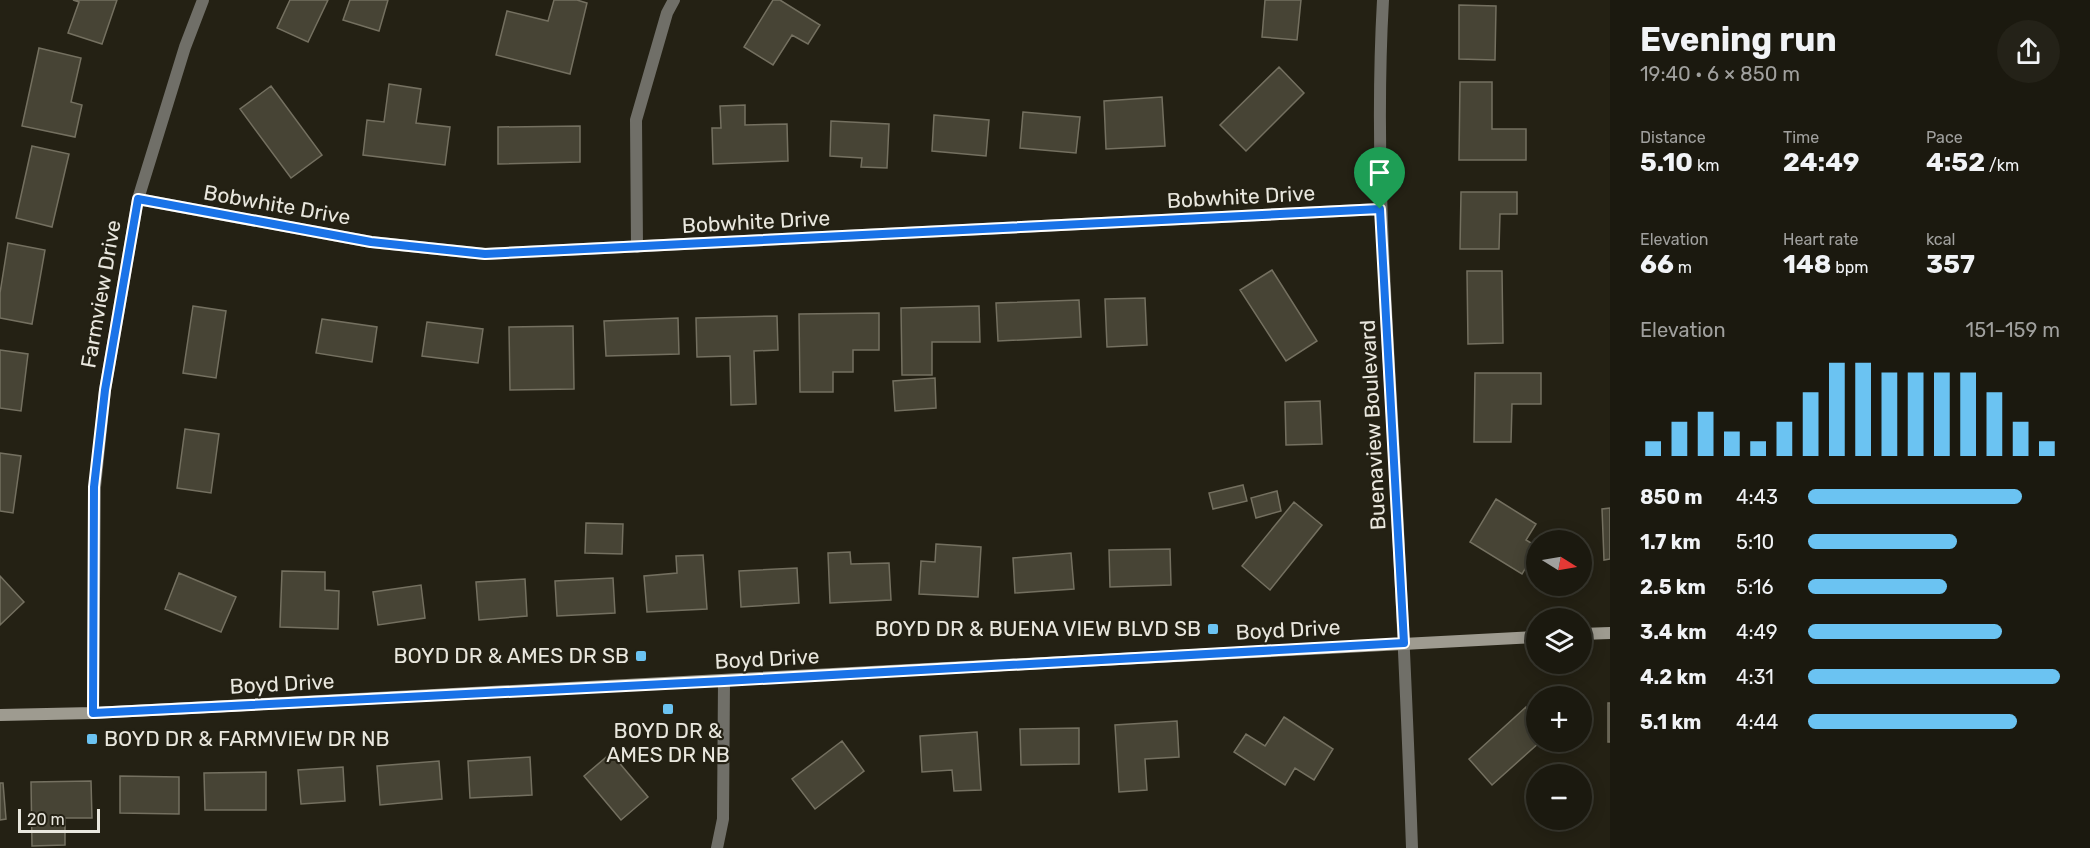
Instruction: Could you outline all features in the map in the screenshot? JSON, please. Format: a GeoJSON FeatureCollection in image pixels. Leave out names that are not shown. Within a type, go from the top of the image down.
{"type":"FeatureCollection","features":[{"type":"Feature","properties":{"kind":"street","name":"Farmview Drive"},"geometry":{"type":"LineString","coordinates":[[93,713],[94,487],[105,390],[138,199],[185,47],[203,0]]}},
{"type":"Feature","properties":{"kind":"street"},"geometry":{"type":"LineString","coordinates":[[636,247],[636,120],[667,13],[674,0]]}},
{"type":"Feature","properties":{"kind":"street","name":"Buenaview Boulevard"},"geometry":{"type":"LineString","coordinates":[[1383,0],[1379,73],[1380,209],[1404,643],[1412,848]]}},
{"type":"Feature","properties":{"kind":"street","name":"Bobwhite Drive"},"geometry":{"type":"LineString","coordinates":[[138,199],[371,242],[485,254],[1380,209]]}},
{"type":"Feature","properties":{"kind":"street"},"geometry":{"type":"LineString","coordinates":[[1592,634],[1610,633]]}},
{"type":"Feature","properties":{"kind":"street","name":"Boyd Drive"},"geometry":{"type":"LineString","coordinates":[[0,715],[93,713],[724,681],[1526,637]]}},
{"type":"Feature","properties":{"kind":"street"},"geometry":{"type":"LineString","coordinates":[[717,848],[723,819],[724,681]]}},
{"type":"Feature","properties":{"kind":"building"},"geometry":{"type":"Polygon","coordinates":[[[73,0],[117,0],[102,44],[68,33],[79,2],[73,0]]]}},
{"type":"Feature","properties":{"kind":"building"},"geometry":{"type":"Polygon","coordinates":[[[290,0],[328,0],[308,42],[277,28],[290,0]]]}},
{"type":"Feature","properties":{"kind":"building"},"geometry":{"type":"Polygon","coordinates":[[[350,0],[388,0],[379,31],[343,20],[350,0]]]}},
{"type":"Feature","properties":{"kind":"building"},"geometry":{"type":"Polygon","coordinates":[[[554,0],[577,0],[587,3],[570,74],[496,55],[507,11],[548,21],[554,0]]]}},
{"type":"Feature","properties":{"kind":"building"},"geometry":{"type":"Polygon","coordinates":[[[773,0],[780,0],[820,25],[808,44],[792,35],[773,65],[744,47],[773,0]]]}},
{"type":"Feature","properties":{"kind":"building"},"geometry":{"type":"Polygon","coordinates":[[[1265,0],[1301,0],[1297,40],[1262,37],[1265,0]]]}},
{"type":"Feature","properties":{"kind":"building"},"geometry":{"type":"Polygon","coordinates":[[[1459,5],[1496,6],[1495,60],[1459,59],[1459,5]]]}},
{"type":"Feature","properties":{"kind":"building"},"geometry":{"type":"Polygon","coordinates":[[[39,48],[81,58],[71,102],[82,105],[75,137],[22,126],[39,48]]]}},
{"type":"Feature","properties":{"kind":"building"},"geometry":{"type":"Polygon","coordinates":[[[1279,67],[1304,93],[1246,151],[1220,125],[1279,67]]]}},
{"type":"Feature","properties":{"kind":"building"},"geometry":{"type":"Polygon","coordinates":[[[1460,82],[1492,82],[1492,129],[1526,129],[1526,160],[1459,160],[1460,82]]]}},
{"type":"Feature","properties":{"kind":"building"},"geometry":{"type":"Polygon","coordinates":[[[389,84],[421,89],[416,123],[450,127],[445,165],[363,155],[367,120],[384,122],[389,84]]]}},
{"type":"Feature","properties":{"kind":"building"},"geometry":{"type":"Polygon","coordinates":[[[271,86],[322,155],[291,178],[240,109],[271,86]]]}},
{"type":"Feature","properties":{"kind":"building"},"geometry":{"type":"Polygon","coordinates":[[[1162,97],[1165,146],[1106,149],[1104,101],[1162,97]]]}},
{"type":"Feature","properties":{"kind":"building"},"geometry":{"type":"Polygon","coordinates":[[[745,105],[745,125],[787,124],[788,161],[713,164],[712,128],[721,128],[720,106],[745,105]]]}},
{"type":"Feature","properties":{"kind":"building"},"geometry":{"type":"Polygon","coordinates":[[[1023,112],[1080,117],[1076,153],[1020,148],[1023,112]]]}},
{"type":"Feature","properties":{"kind":"building"},"geometry":{"type":"Polygon","coordinates":[[[934,115],[989,120],[986,156],[932,151],[934,115]]]}},
{"type":"Feature","properties":{"kind":"building"},"geometry":{"type":"Polygon","coordinates":[[[831,121],[889,124],[887,168],[861,167],[862,158],[830,156],[831,121]]]}},
{"type":"Feature","properties":{"kind":"building"},"geometry":{"type":"Polygon","coordinates":[[[580,126],[580,162],[498,164],[498,127],[580,126]]]}},
{"type":"Feature","properties":{"kind":"building"},"geometry":{"type":"Polygon","coordinates":[[[32,146],[69,154],[52,227],[16,218],[32,146]]]}},
{"type":"Feature","properties":{"kind":"building"},"geometry":{"type":"Polygon","coordinates":[[[1461,192],[1517,192],[1517,214],[1500,214],[1499,249],[1460,249],[1461,192]]]}},
{"type":"Feature","properties":{"kind":"building"},"geometry":{"type":"Polygon","coordinates":[[[8,243],[45,250],[32,324],[0,318],[0,293],[8,243]]]}},
{"type":"Feature","properties":{"kind":"building"},"geometry":{"type":"Polygon","coordinates":[[[1272,270],[1317,341],[1286,361],[1240,290],[1272,270]]]}},
{"type":"Feature","properties":{"kind":"building"},"geometry":{"type":"Polygon","coordinates":[[[1467,271],[1502,271],[1503,343],[1468,344],[1467,271]]]}},
{"type":"Feature","properties":{"kind":"building"},"geometry":{"type":"Polygon","coordinates":[[[1145,298],[1147,345],[1107,347],[1105,299],[1145,298]]]}},
{"type":"Feature","properties":{"kind":"building"},"geometry":{"type":"Polygon","coordinates":[[[1079,300],[1081,337],[998,341],[996,303],[1079,300]]]}},
{"type":"Feature","properties":{"kind":"building"},"geometry":{"type":"Polygon","coordinates":[[[193,306],[226,311],[216,378],[183,373],[193,306]]]}},
{"type":"Feature","properties":{"kind":"building"},"geometry":{"type":"Polygon","coordinates":[[[979,306],[980,342],[932,342],[932,375],[902,375],[901,308],[979,306]]]}},
{"type":"Feature","properties":{"kind":"building"},"geometry":{"type":"Polygon","coordinates":[[[879,313],[879,350],[853,350],[853,372],[833,372],[833,392],[800,392],[799,314],[879,313]]]}},
{"type":"Feature","properties":{"kind":"building"},"geometry":{"type":"Polygon","coordinates":[[[777,316],[778,350],[754,351],[756,404],[731,405],[730,356],[697,357],[696,318],[777,316]]]}},
{"type":"Feature","properties":{"kind":"building"},"geometry":{"type":"Polygon","coordinates":[[[678,318],[679,354],[606,356],[604,321],[678,318]]]}},
{"type":"Feature","properties":{"kind":"building"},"geometry":{"type":"Polygon","coordinates":[[[322,319],[377,327],[372,362],[316,353],[322,319]]]}},
{"type":"Feature","properties":{"kind":"building"},"geometry":{"type":"Polygon","coordinates":[[[427,322],[483,329],[478,363],[422,356],[427,322]]]}},
{"type":"Feature","properties":{"kind":"building"},"geometry":{"type":"Polygon","coordinates":[[[573,326],[574,389],[510,390],[509,327],[573,326]]]}},
{"type":"Feature","properties":{"kind":"building"},"geometry":{"type":"Polygon","coordinates":[[[0,350],[28,354],[21,411],[0,408],[0,350]]]}},
{"type":"Feature","properties":{"kind":"building"},"geometry":{"type":"Polygon","coordinates":[[[1475,373],[1541,373],[1541,404],[1512,404],[1511,442],[1474,442],[1475,373]]]}},
{"type":"Feature","properties":{"kind":"building"},"geometry":{"type":"Polygon","coordinates":[[[935,378],[936,408],[895,411],[893,381],[935,378]]]}},
{"type":"Feature","properties":{"kind":"building"},"geometry":{"type":"Polygon","coordinates":[[[1320,401],[1322,444],[1286,445],[1285,402],[1320,401]]]}},
{"type":"Feature","properties":{"kind":"building"},"geometry":{"type":"Polygon","coordinates":[[[185,429],[219,434],[211,493],[177,488],[185,429]]]}},
{"type":"Feature","properties":{"kind":"building"},"geometry":{"type":"Polygon","coordinates":[[[0,453],[21,456],[13,513],[0,511],[0,453]]]}},
{"type":"Feature","properties":{"kind":"building"},"geometry":{"type":"Polygon","coordinates":[[[1243,485],[1247,501],[1213,509],[1209,493],[1243,485]]]}},
{"type":"Feature","properties":{"kind":"building"},"geometry":{"type":"Polygon","coordinates":[[[1277,491],[1281,511],[1256,518],[1251,498],[1277,491]]]}},
{"type":"Feature","properties":{"kind":"building"},"geometry":{"type":"Polygon","coordinates":[[[1496,499],[1536,524],[1532,530],[1526,530],[1526,567],[1522,574],[1470,542],[1496,499]]]}},
{"type":"Feature","properties":{"kind":"building"},"geometry":{"type":"Polygon","coordinates":[[[1294,502],[1322,525],[1270,590],[1242,566],[1294,502]]]}},
{"type":"Feature","properties":{"kind":"building"},"geometry":{"type":"Polygon","coordinates":[[[1610,508],[1610,559],[1604,560],[1602,509],[1610,508]]]}},
{"type":"Feature","properties":{"kind":"building"},"geometry":{"type":"Polygon","coordinates":[[[586,523],[623,524],[622,554],[585,553],[586,523]]]}},
{"type":"Feature","properties":{"kind":"building"},"geometry":{"type":"Polygon","coordinates":[[[936,544],[981,547],[978,597],[919,594],[921,561],[935,562],[936,544]]]}},
{"type":"Feature","properties":{"kind":"building"},"geometry":{"type":"Polygon","coordinates":[[[1170,549],[1171,585],[1110,587],[1109,550],[1170,549]]]}},
{"type":"Feature","properties":{"kind":"building"},"geometry":{"type":"Polygon","coordinates":[[[850,552],[851,564],[889,563],[891,600],[830,603],[828,553],[850,552]]]}},
{"type":"Feature","properties":{"kind":"building"},"geometry":{"type":"Polygon","coordinates":[[[1071,553],[1074,589],[1015,593],[1013,558],[1071,553]]]}},
{"type":"Feature","properties":{"kind":"building"},"geometry":{"type":"Polygon","coordinates":[[[703,555],[707,609],[647,612],[644,576],[677,573],[676,556],[703,555]]]}},
{"type":"Feature","properties":{"kind":"building"},"geometry":{"type":"Polygon","coordinates":[[[797,568],[799,603],[741,607],[739,571],[797,568]]]}},
{"type":"Feature","properties":{"kind":"building"},"geometry":{"type":"Polygon","coordinates":[[[282,571],[325,572],[325,590],[339,591],[338,629],[280,627],[282,571]]]}},
{"type":"Feature","properties":{"kind":"building"},"geometry":{"type":"Polygon","coordinates":[[[179,573],[236,597],[221,632],[165,609],[179,573]]]}},
{"type":"Feature","properties":{"kind":"building"},"geometry":{"type":"Polygon","coordinates":[[[0,576],[24,602],[0,625],[0,576]]]}},
{"type":"Feature","properties":{"kind":"building"},"geometry":{"type":"Polygon","coordinates":[[[613,578],[615,613],[557,616],[555,581],[613,578]]]}},
{"type":"Feature","properties":{"kind":"building"},"geometry":{"type":"Polygon","coordinates":[[[525,579],[527,616],[479,620],[476,582],[525,579]]]}},
{"type":"Feature","properties":{"kind":"building"},"geometry":{"type":"Polygon","coordinates":[[[421,585],[425,618],[378,625],[373,592],[421,585]]]}},
{"type":"Feature","properties":{"kind":"building"},"geometry":{"type":"Polygon","coordinates":[[[1608,703],[1610,703],[1610,742],[1608,742],[1608,703]]]}},
{"type":"Feature","properties":{"kind":"building"},"geometry":{"type":"Polygon","coordinates":[[[1526,707],[1526,752],[1529,752],[1492,785],[1469,759],[1526,707]]]}},
{"type":"Feature","properties":{"kind":"building"},"geometry":{"type":"Polygon","coordinates":[[[1284,717],[1333,749],[1314,780],[1295,768],[1285,785],[1234,752],[1246,734],[1265,746],[1284,717]]]}},
{"type":"Feature","properties":{"kind":"building"},"geometry":{"type":"Polygon","coordinates":[[[1177,721],[1179,757],[1145,759],[1147,790],[1119,792],[1115,725],[1177,721]]]}},
{"type":"Feature","properties":{"kind":"building"},"geometry":{"type":"Polygon","coordinates":[[[1079,728],[1079,764],[1021,765],[1020,729],[1079,728]]]}},
{"type":"Feature","properties":{"kind":"building"},"geometry":{"type":"Polygon","coordinates":[[[977,732],[981,790],[954,791],[952,770],[922,772],[920,736],[977,732]]]}},
{"type":"Feature","properties":{"kind":"building"},"geometry":{"type":"Polygon","coordinates":[[[842,741],[864,771],[815,809],[792,779],[842,741]]]}},
{"type":"Feature","properties":{"kind":"building"},"geometry":{"type":"Polygon","coordinates":[[[611,753],[648,797],[621,820],[584,776],[611,753]]]}},
{"type":"Feature","properties":{"kind":"building"},"geometry":{"type":"Polygon","coordinates":[[[530,757],[532,795],[470,798],[468,761],[530,757]]]}},
{"type":"Feature","properties":{"kind":"building"},"geometry":{"type":"Polygon","coordinates":[[[439,761],[442,799],[380,805],[377,766],[439,761]]]}},
{"type":"Feature","properties":{"kind":"building"},"geometry":{"type":"Polygon","coordinates":[[[343,767],[345,801],[301,804],[298,770],[343,767]]]}},
{"type":"Feature","properties":{"kind":"building"},"geometry":{"type":"Polygon","coordinates":[[[266,772],[266,810],[205,810],[204,773],[266,772]]]}},
{"type":"Feature","properties":{"kind":"building"},"geometry":{"type":"Polygon","coordinates":[[[120,776],[179,777],[179,814],[120,813],[120,776]]]}},
{"type":"Feature","properties":{"kind":"building"},"geometry":{"type":"Polygon","coordinates":[[[91,781],[92,818],[65,818],[65,845],[32,846],[31,782],[91,781]]]}},
{"type":"Feature","properties":{"kind":"building"},"geometry":{"type":"Polygon","coordinates":[[[0,783],[3,783],[6,819],[0,820],[0,783]]]}},
{"type":"Feature","properties":{"kind":"place","name":"BOYD DR & BUENA VIEW BLVD SB"},"geometry":{"type":"Point","coordinates":[1213,629]}},
{"type":"Feature","properties":{"kind":"place","name":"BOYD DR & AMES DR SB"},"geometry":{"type":"Point","coordinates":[641,656]}},
{"type":"Feature","properties":{"kind":"place","name":"BOYD DR & AMES DR NB"},"geometry":{"type":"Point","coordinates":[668,709]}},
{"type":"Feature","properties":{"kind":"place","name":"BOYD DR & FARMVIEW DR NB"},"geometry":{"type":"Point","coordinates":[92,739]}},
{"type":"Feature","properties":{"kind":"route"},"geometry":{"type":"LineString","coordinates":[[138,199],[371,242],[485,254],[1380,209],[1404,643],[93,713],[94,487],[105,390],[138,199]]}}]}
